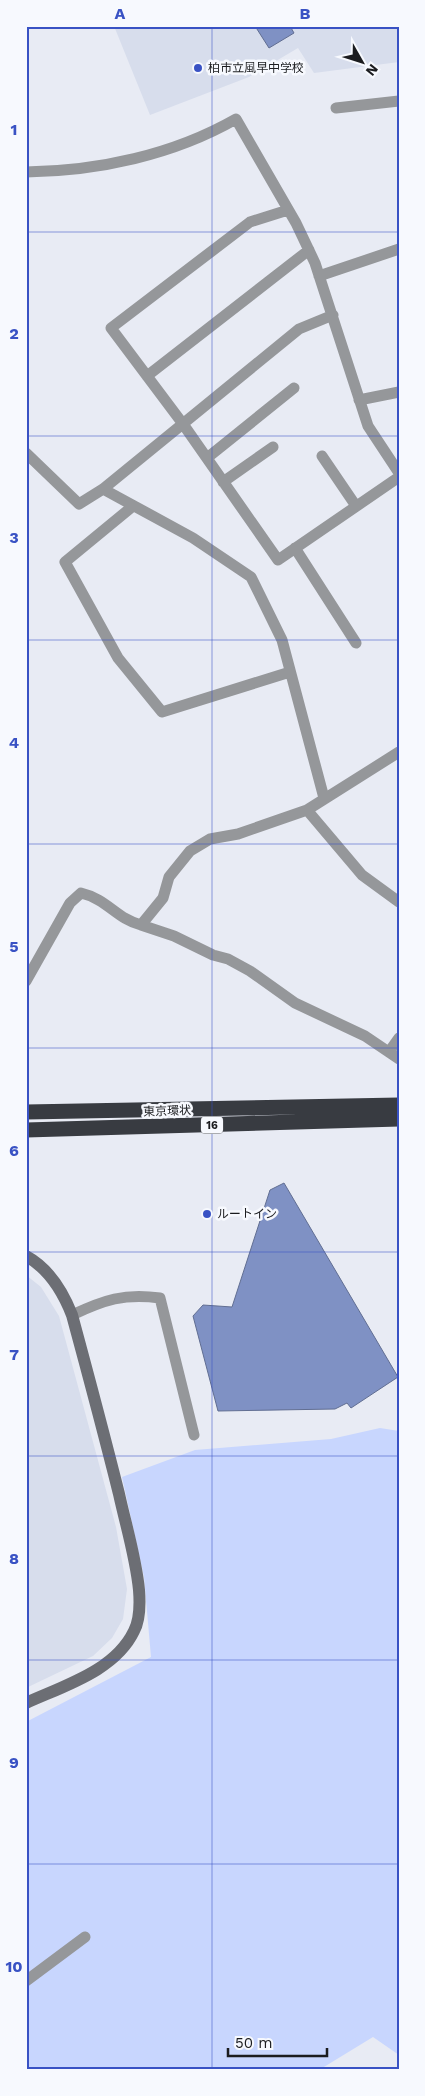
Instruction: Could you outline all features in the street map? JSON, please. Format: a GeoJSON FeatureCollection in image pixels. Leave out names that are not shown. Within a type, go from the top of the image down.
{"type":"FeatureCollection","features":[{"type":"Feature","properties":{"kind":"highway","name":"東京環状"},"geometry":{"type":"LineString","coordinates":[[26,1112],[399,1105]]}},
{"type":"Feature","properties":{"kind":"highway","name":"東京環状"},"geometry":{"type":"LineString","coordinates":[[26,1130],[399,1119]]}},
{"type":"Feature","properties":{"kind":"street"},"geometry":{"type":"LineString","coordinates":[[336,108],[399,101]]}},
{"type":"Feature","properties":{"kind":"street"},"geometry":{"type":"LineString","coordinates":[[26,172],[45,172],[118,162],[182,146],[236,120],[288,210],[309,250],[333,315],[368,426],[399,475],[278,560],[183,424],[111,328],[250,222],[288,210]]}},
{"type":"Feature","properties":{"kind":"street"},"geometry":{"type":"LineString","coordinates":[[319,276],[399,249]]}},
{"type":"Feature","properties":{"kind":"street"},"geometry":{"type":"LineString","coordinates":[[147,376],[309,250]]}},
{"type":"Feature","properties":{"kind":"street"},"geometry":{"type":"LineString","coordinates":[[26,452],[79,504],[103,488],[183,424],[299,328],[333,315]]}},
{"type":"Feature","properties":{"kind":"street"},"geometry":{"type":"LineString","coordinates":[[207,458],[294,388]]}},
{"type":"Feature","properties":{"kind":"street"},"geometry":{"type":"LineString","coordinates":[[359,400],[399,392]]}},
{"type":"Feature","properties":{"kind":"street"},"geometry":{"type":"LineString","coordinates":[[224,482],[273,448]]}},
{"type":"Feature","properties":{"kind":"street"},"geometry":{"type":"LineString","coordinates":[[322,456],[356,506]]}},
{"type":"Feature","properties":{"kind":"street"},"geometry":{"type":"LineString","coordinates":[[103,488],[193,538],[252,577],[282,640],[324,798]]}},
{"type":"Feature","properties":{"kind":"street"},"geometry":{"type":"LineString","coordinates":[[134,506],[65,562],[118,658],[162,712],[290,672]]}},
{"type":"Feature","properties":{"kind":"street"},"geometry":{"type":"LineString","coordinates":[[295,548],[356,643]]}},
{"type":"Feature","properties":{"kind":"street"},"geometry":{"type":"LineString","coordinates":[[141,925],[163,898],[169,877],[178,863],[190,851],[210,839],[238,834],[307,810],[399,752]]}},
{"type":"Feature","properties":{"kind":"street"},"geometry":{"type":"LineString","coordinates":[[307,810],[362,875],[399,902]]}},
{"type":"Feature","properties":{"kind":"street"},"geometry":{"type":"LineString","coordinates":[[26,981],[70,903],[81,893],[110,905],[127,922],[174,936],[212,955],[228,959],[296,1003],[365,1036],[399,1059]]}},
{"type":"Feature","properties":{"kind":"street"},"geometry":{"type":"LineString","coordinates":[[389,1052],[399,1038]]}},
{"type":"Feature","properties":{"kind":"street"},"geometry":{"type":"LineString","coordinates":[[26,1256],[36,1262],[60,1290],[72,1315],[131,1543],[139,1591],[139,1619],[127,1643],[108,1663],[26,1703]]}},
{"type":"Feature","properties":{"kind":"street"},"geometry":{"type":"LineString","coordinates":[[72,1315],[104,1300],[142,1295],[160,1298],[194,1435]]}},
{"type":"Feature","properties":{"kind":"street"},"geometry":{"type":"LineString","coordinates":[[26,1981],[85,1937]]}},
{"type":"Feature","properties":{"kind":"shaded area","name":"柏市立風早中学校"},"geometry":{"type":"Polygon","coordinates":[[[114,26],[399,26],[399,62],[314,73],[298,48],[249,77],[150,115],[114,26]]]}},
{"type":"Feature","properties":{"kind":"shaded area"},"geometry":{"type":"Polygon","coordinates":[[[255,26],[290,26],[294,33],[269,48],[255,26]]]}},
{"type":"Feature","properties":{"kind":"shaded area"},"geometry":{"type":"Polygon","coordinates":[[[284,1183],[398,1377],[351,1408],[347,1403],[335,1409],[218,1411],[193,1316],[203,1305],[232,1307],[270,1190],[284,1183]]]}},
{"type":"Feature","properties":{"kind":"shaded area"},"geometry":{"type":"Polygon","coordinates":[[[26,1275],[41,1287],[59,1316],[116,1527],[127,1589],[123,1619],[112,1638],[93,1656],[26,1688],[26,1275]]]}},
{"type":"Feature","properties":{"kind":"shaded area"},"geometry":{"type":"Polygon","coordinates":[[[380,1428],[399,1431],[399,2055],[373,2037],[319,2070],[26,2070],[26,1722],[151,1657],[144,1577],[122,1477],[195,1450],[331,1439],[380,1428]]]}},
{"type":"Feature","properties":{"kind":"place","name":"柏市立風早中学校"},"geometry":{"type":"Point","coordinates":[198,68]}},
{"type":"Feature","properties":{"kind":"place","name":"ルートイン"},"geometry":{"type":"Point","coordinates":[207,1214]}}]}
